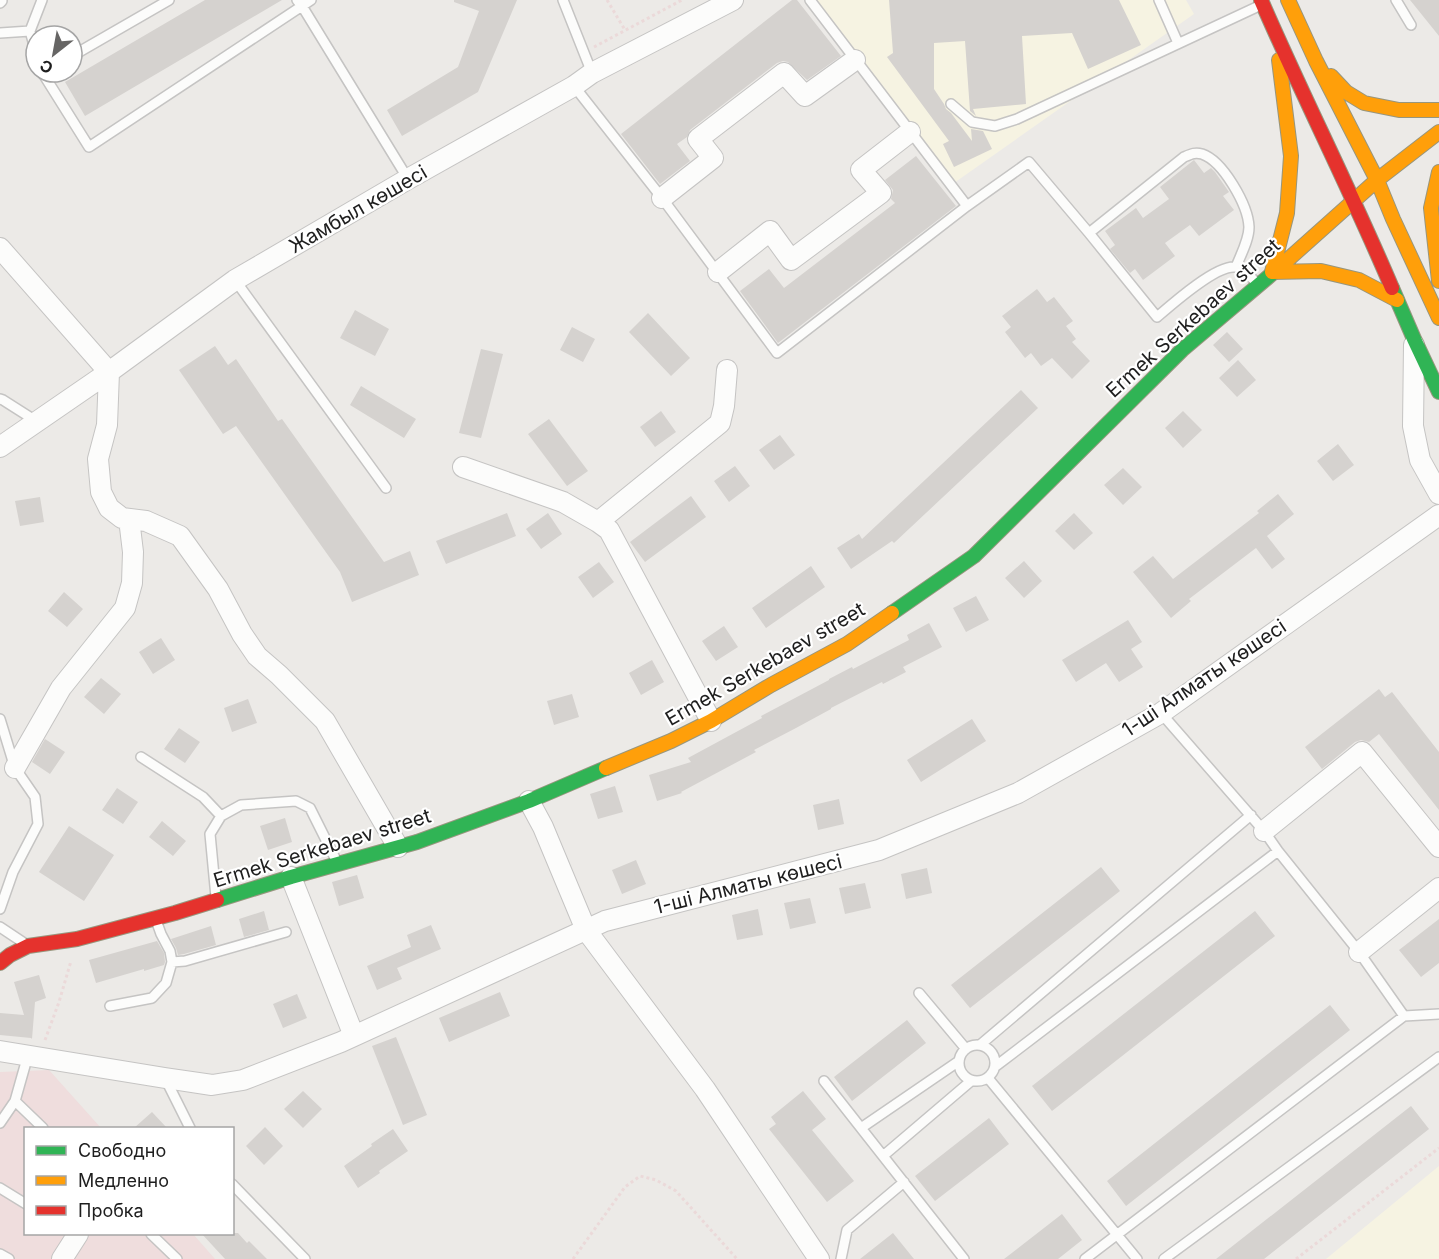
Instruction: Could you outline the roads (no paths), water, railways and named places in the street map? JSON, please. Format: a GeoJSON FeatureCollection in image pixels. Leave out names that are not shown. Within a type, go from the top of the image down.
{"type":"FeatureCollection","features":[{"type":"Feature","properties":{"kind":"street","name":"Жамбыл көшесі"},"geometry":{"type":"LineString","coordinates":[[0,447],[109,372],[235,280],[574,86],[592,73],[733,0]]}},
{"type":"Feature","properties":{"kind":"street"},"geometry":{"type":"LineString","coordinates":[[1288,0],[1316,61],[1377,180],[1439,318]]}},
{"type":"Feature","properties":{"kind":"street"},"geometry":{"type":"LineString","coordinates":[[1262,2],[1439,392]]}},
{"type":"Feature","properties":{"kind":"street"},"geometry":{"type":"LineString","coordinates":[[1276,35],[1291,156],[1287,213],[1272,272],[1321,272],[1359,280],[1397,300]]}},
{"type":"Feature","properties":{"kind":"street"},"geometry":{"type":"LineString","coordinates":[[662,198],[713,158],[698,139],[784,73],[805,96],[855,60]]}},
{"type":"Feature","properties":{"kind":"street"},"geometry":{"type":"LineString","coordinates":[[1316,61],[1346,92],[1364,103],[1400,110],[1439,110]]}},
{"type":"Feature","properties":{"kind":"street"},"geometry":{"type":"LineString","coordinates":[[718,273],[770,231],[791,260],[881,193],[861,170],[910,132]]}},
{"type":"Feature","properties":{"kind":"street","name":"Ermek Serkebaev street"},"geometry":{"type":"LineString","coordinates":[[0,963],[9,955],[28,946],[77,939],[155,918],[417,842],[529,801],[711,722],[771,685],[847,644],[974,556],[1182,350],[1377,180],[1439,132]]}},
{"type":"Feature","properties":{"kind":"street"},"geometry":{"type":"LineString","coordinates":[[1439,172],[1431,208],[1439,281]]}},
{"type":"Feature","properties":{"kind":"street"},"geometry":{"type":"LineString","coordinates":[[0,248],[109,372],[108,425],[98,459],[101,492],[110,508],[122,518],[146,520],[180,536],[218,589],[242,634],[257,656],[325,721],[398,847]]}},
{"type":"Feature","properties":{"kind":"street"},"geometry":{"type":"LineString","coordinates":[[1414,339],[1413,426],[1420,460],[1439,494]]}},
{"type":"Feature","properties":{"kind":"street"},"geometry":{"type":"LineString","coordinates":[[598,522],[720,423],[727,369]]}},
{"type":"Feature","properties":{"kind":"street"},"geometry":{"type":"LineString","coordinates":[[463,467],[563,502],[609,530],[711,722]]}},
{"type":"Feature","properties":{"kind":"street","name":"1-ші Алматы көшесі"},"geometry":{"type":"LineString","coordinates":[[0,1050],[212,1085],[243,1080],[354,1036],[605,921],[879,850],[1018,793],[1161,713],[1439,515]]}},
{"type":"Feature","properties":{"kind":"street"},"geometry":{"type":"LineString","coordinates":[[15,768],[61,688],[125,608],[132,583],[133,552],[129,519]]}},
{"type":"Feature","properties":{"kind":"street"},"geometry":{"type":"LineString","coordinates":[[1264,831],[1362,752],[1439,847]]}},
{"type":"Feature","properties":{"kind":"street"},"geometry":{"type":"LineString","coordinates":[[529,801],[543,827],[586,930],[705,1089],[819,1259]]}},
{"type":"Feature","properties":{"kind":"street"},"geometry":{"type":"LineString","coordinates":[[291,877],[354,1036]]}},
{"type":"Feature","properties":{"kind":"street"},"geometry":{"type":"LineString","coordinates":[[1359,952],[1439,888]]}},
{"type":"Feature","properties":{"kind":"street"},"geometry":{"type":"LineString","coordinates":[[64,1258],[76,1235]]}},
{"type":"Feature","properties":{"kind":"lane"},"geometry":{"type":"LineString","coordinates":[[33,24],[42,0]]}},
{"type":"Feature","properties":{"kind":"lane"},"geometry":{"type":"LineString","coordinates":[[84,49],[169,0]]}},
{"type":"Feature","properties":{"kind":"lane"},"geometry":{"type":"LineString","coordinates":[[50,84],[89,147],[300,3],[311,0]]}},
{"type":"Feature","properties":{"kind":"lane"},"geometry":{"type":"LineString","coordinates":[[563,0],[592,73]]}},
{"type":"Feature","properties":{"kind":"lane"},"geometry":{"type":"LineString","coordinates":[[810,0],[967,206]]}},
{"type":"Feature","properties":{"kind":"lane"},"geometry":{"type":"LineString","coordinates":[[1159,0],[1178,43]]}},
{"type":"Feature","properties":{"kind":"lane"},"geometry":{"type":"LineString","coordinates":[[1396,0],[1411,25]]}},
{"type":"Feature","properties":{"kind":"lane"},"geometry":{"type":"LineString","coordinates":[[951,104],[972,122],[995,126],[1017,119],[1262,2]]}},
{"type":"Feature","properties":{"kind":"lane"},"geometry":{"type":"LineString","coordinates":[[300,3],[408,179]]}},
{"type":"Feature","properties":{"kind":"lane"},"geometry":{"type":"LineString","coordinates":[[0,33],[24,31]]}},
{"type":"Feature","properties":{"kind":"lane"},"geometry":{"type":"LineString","coordinates":[[574,86],[662,198],[777,352],[967,206],[1029,162],[1157,317],[1198,284],[1216,272],[1229,267],[1241,269],[1259,285]]}},
{"type":"Feature","properties":{"kind":"lane"},"geometry":{"type":"LineString","coordinates":[[1089,233],[1184,156],[1192,153],[1201,154],[1210,158],[1222,169],[1245,209],[1249,226],[1236,267]]}},
{"type":"Feature","properties":{"kind":"lane"},"geometry":{"type":"LineString","coordinates":[[235,280],[386,488]]}},
{"type":"Feature","properties":{"kind":"lane"},"geometry":{"type":"LineString","coordinates":[[0,399],[37,422]]}},
{"type":"Feature","properties":{"kind":"lane"},"geometry":{"type":"LineString","coordinates":[[1161,713],[1264,831],[1359,952],[1404,1016]]}},
{"type":"Feature","properties":{"kind":"lane"},"geometry":{"type":"LineString","coordinates":[[0,719],[15,768],[35,797],[38,824],[13,872],[0,909]]}},
{"type":"Feature","properties":{"kind":"lane"},"geometry":{"type":"LineString","coordinates":[[141,757],[203,796],[221,816]]}},
{"type":"Feature","properties":{"kind":"lane"},"geometry":{"type":"LineString","coordinates":[[216,900],[210,834],[221,816],[241,805],[296,801],[310,808],[338,864]]}},
{"type":"Feature","properties":{"kind":"lane"},"geometry":{"type":"LineString","coordinates":[[980,1045],[1251,815]]}},
{"type":"Feature","properties":{"kind":"lane"},"geometry":{"type":"LineString","coordinates":[[996,1066],[992,1053],[980,1045],[966,1048],[959,1061],[959,1068],[963,1074],[971,1080],[982,1082],[993,1073],[996,1066],[1278,851]]}},
{"type":"Feature","properties":{"kind":"lane"},"geometry":{"type":"LineString","coordinates":[[110,1006],[152,998],[166,982],[172,962],[170,951],[155,918]]}},
{"type":"Feature","properties":{"kind":"lane"},"geometry":{"type":"LineString","coordinates":[[0,927],[28,946]]}},
{"type":"Feature","properties":{"kind":"lane"},"geometry":{"type":"LineString","coordinates":[[172,962],[185,961],[286,933]]}},
{"type":"Feature","properties":{"kind":"lane"},"geometry":{"type":"LineString","coordinates":[[918,993],[966,1048]]}},
{"type":"Feature","properties":{"kind":"lane"},"geometry":{"type":"LineString","coordinates":[[1085,1259],[1404,1016],[1439,1014]]}},
{"type":"Feature","properties":{"kind":"lane"},"geometry":{"type":"LineString","coordinates":[[0,1122],[15,1101],[33,1056]]}},
{"type":"Feature","properties":{"kind":"lane"},"geometry":{"type":"LineString","coordinates":[[1164,1259],[1439,1057]]}},
{"type":"Feature","properties":{"kind":"lane"},"geometry":{"type":"LineString","coordinates":[[861,1128],[959,1061]]}},
{"type":"Feature","properties":{"kind":"lane"},"geometry":{"type":"LineString","coordinates":[[165,1078],[190,1127]]}},
{"type":"Feature","properties":{"kind":"lane"},"geometry":{"type":"LineString","coordinates":[[988,1078],[1137,1259]]}},
{"type":"Feature","properties":{"kind":"lane"},"geometry":{"type":"LineString","coordinates":[[883,1156],[971,1080]]}},
{"type":"Feature","properties":{"kind":"lane"},"geometry":{"type":"LineString","coordinates":[[824,1081],[964,1259]]}},
{"type":"Feature","properties":{"kind":"lane"},"geometry":{"type":"LineString","coordinates":[[15,1101],[42,1127]]}},
{"type":"Feature","properties":{"kind":"lane"},"geometry":{"type":"LineString","coordinates":[[840,1259],[847,1230],[904,1182]]}},
{"type":"Feature","properties":{"kind":"lane"},"geometry":{"type":"LineString","coordinates":[[234,1186],[305,1259]]}},
{"type":"Feature","properties":{"kind":"lane"},"geometry":{"type":"LineString","coordinates":[[0,1188],[24,1203]]}},
{"type":"Feature","properties":{"kind":"lane"},"geometry":{"type":"LineString","coordinates":[[153,1235],[177,1259]]}},
{"type":"Feature","properties":{"kind":"lane"},"geometry":{"type":"LineString","coordinates":[[0,1254],[9,1259]]}}]}
